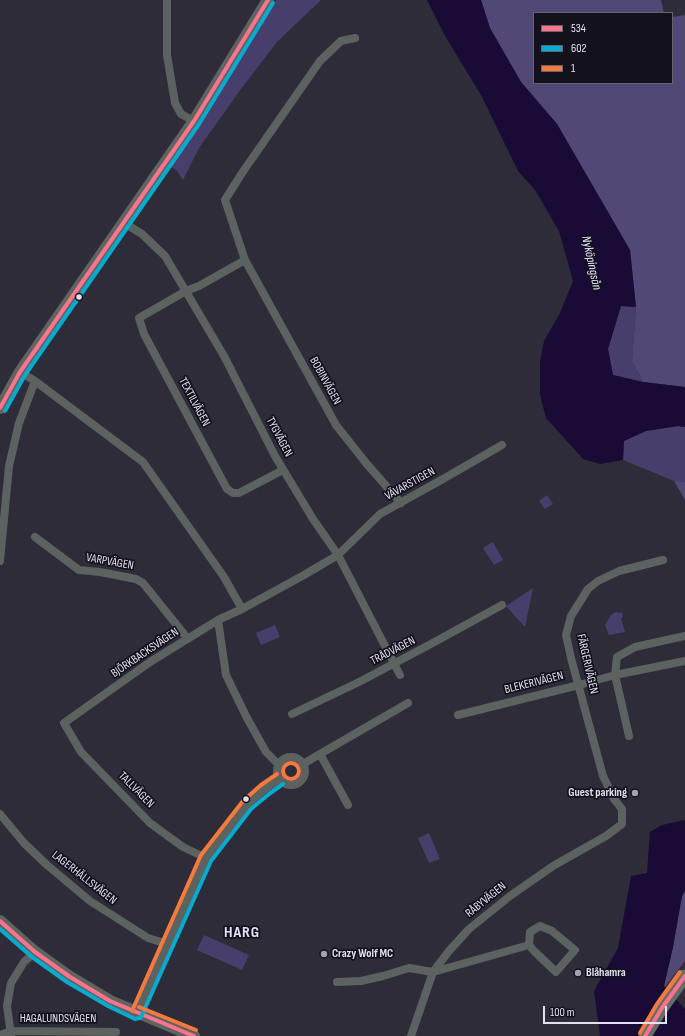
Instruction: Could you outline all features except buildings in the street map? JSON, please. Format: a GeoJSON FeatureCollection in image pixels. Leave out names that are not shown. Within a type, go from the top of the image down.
{"type":"FeatureCollection","features":[{"type":"Feature","properties":{"kind":"main road"},"geometry":{"type":"LineString","coordinates":[[645,1036],[662,1008],[685,976]]}},
{"type":"Feature","properties":{"kind":"street"},"geometry":{"type":"LineString","coordinates":[[167,0],[167,55],[175,103],[181,114],[194,121]]}},
{"type":"Feature","properties":{"kind":"street"},"geometry":{"type":"LineString","coordinates":[[0,408],[20,372],[194,121],[268,0]]}},
{"type":"Feature","properties":{"kind":"street","name":"BOBINVÄGEN"},"geometry":{"type":"LineString","coordinates":[[355,38],[340,41],[320,61],[225,200],[245,260],[336,425],[366,463],[401,503]]}},
{"type":"Feature","properties":{"kind":"street","name":"TYGVÄGEN"},"geometry":{"type":"LineString","coordinates":[[124,223],[142,234],[165,256],[224,356],[283,470],[338,555],[400,675]]}},
{"type":"Feature","properties":{"kind":"street"},"geometry":{"type":"LineString","coordinates":[[186,291],[199,286],[245,260]]}},
{"type":"Feature","properties":{"kind":"street","name":"TEXTILVÄGEN"},"geometry":{"type":"LineString","coordinates":[[186,291],[139,318],[144,334],[227,489],[233,493],[239,493],[283,470]]}},
{"type":"Feature","properties":{"kind":"street"},"geometry":{"type":"LineString","coordinates":[[20,372],[143,462],[224,577],[242,608]]}},
{"type":"Feature","properties":{"kind":"street"},"geometry":{"type":"LineString","coordinates":[[0,561],[10,466],[19,423],[34,381]]}},
{"type":"Feature","properties":{"kind":"street","name":"VÄVARSTIGEN"},"geometry":{"type":"LineString","coordinates":[[242,608],[338,555],[380,514],[502,445]]}},
{"type":"Feature","properties":{"kind":"street","name":"VARPVÄGEN"},"geometry":{"type":"LineString","coordinates":[[35,537],[79,570],[136,578],[143,583],[188,639]]}},
{"type":"Feature","properties":{"kind":"street","name":"FÄRGERIVÄGEN"},"geometry":{"type":"LineString","coordinates":[[622,824],[622,809],[614,799],[603,776],[566,635],[571,616],[588,589],[598,581],[620,571],[663,560]]}},
{"type":"Feature","properties":{"kind":"street","name":"TRÅDVÄGEN"},"geometry":{"type":"LineString","coordinates":[[292,714],[394,663],[502,605]]}},
{"type":"Feature","properties":{"kind":"street","name":"BJÖRKBACKSVÄGEN"},"geometry":{"type":"LineString","coordinates":[[64,723],[150,662],[218,620],[242,608]]}},
{"type":"Feature","properties":{"kind":"street"},"geometry":{"type":"LineString","coordinates":[[218,620],[226,675],[266,752],[279,765]]}},
{"type":"Feature","properties":{"kind":"street"},"geometry":{"type":"LineString","coordinates":[[629,736],[615,675],[617,657],[635,647],[685,636]]}},
{"type":"Feature","properties":{"kind":"street","name":"BLEKERIVÄGEN"},"geometry":{"type":"LineString","coordinates":[[458,715],[615,675],[685,661]]}},
{"type":"Feature","properties":{"kind":"street"},"geometry":{"type":"LineString","coordinates":[[303,764],[408,704]]}},
{"type":"Feature","properties":{"kind":"street","name":"TALLVÄGEN"},"geometry":{"type":"LineString","coordinates":[[64,723],[81,752],[150,823],[183,848],[206,858]]}},
{"type":"Feature","properties":{"kind":"street"},"geometry":{"type":"LineString","coordinates":[[320,754],[348,805]]}},
{"type":"Feature","properties":{"kind":"street"},"geometry":{"type":"LineString","coordinates":[[296,758],[303,764],[305,773],[301,781],[288,785],[280,779],[277,772],[279,765],[284,759],[296,758]]}},
{"type":"Feature","properties":{"kind":"street"},"geometry":{"type":"LineString","coordinates":[[137,1013],[206,858],[247,805],[265,789],[280,779]]}},
{"type":"Feature","properties":{"kind":"street","name":"LAGERHÄLLSVÄGEN"},"geometry":{"type":"LineString","coordinates":[[0,814],[24,843],[46,865],[90,901],[148,938],[167,944]]}},
{"type":"Feature","properties":{"kind":"street","name":"RÅBYVÄGEN"},"geometry":{"type":"LineString","coordinates":[[411,1036],[433,972],[449,951],[469,929],[510,896],[553,866],[606,836],[622,824]]}},
{"type":"Feature","properties":{"kind":"street"},"geometry":{"type":"LineString","coordinates":[[0,921],[35,952],[77,981],[110,1001],[194,1036]]}},
{"type":"Feature","properties":{"kind":"street"},"geometry":{"type":"LineString","coordinates":[[540,926],[552,931],[575,950],[556,972],[529,945],[530,932],[540,926]]}},
{"type":"Feature","properties":{"kind":"street"},"geometry":{"type":"LineString","coordinates":[[337,982],[368,979],[409,968],[433,972],[529,945]]}},
{"type":"Feature","properties":{"kind":"street"},"geometry":{"type":"LineString","coordinates":[[11,1033],[8,1006],[11,983],[24,962],[35,952]]}},
{"type":"Feature","properties":{"kind":"street","name":"HAGALUNDSVÄGEN"},"geometry":{"type":"LineString","coordinates":[[0,1035],[11,1033],[116,1032]]}},
{"type":"Feature","properties":{"kind":"shaded area"},"geometry":{"type":"Polygon","coordinates":[[[276,0],[321,0],[277,42],[199,148],[183,180],[177,171],[170,166],[276,0]]]}},
{"type":"Feature","properties":{"kind":"shaded area"},"geometry":{"type":"Polygon","coordinates":[[[481,0],[661,0],[664,12],[533,12],[533,84],[673,84],[673,17],[685,15],[685,387],[643,382],[632,361],[636,307],[630,250],[557,124],[521,82],[490,28],[481,0]]]}},
{"type":"Feature","properties":{"kind":"shaded area"},"geometry":{"type":"Polygon","coordinates":[[[621,306],[636,307],[632,361],[643,382],[613,375],[608,349],[621,306]]]}},
{"type":"Feature","properties":{"kind":"shaded area"},"geometry":{"type":"Polygon","coordinates":[[[678,426],[685,427],[685,482],[674,481],[623,460],[624,441],[646,431],[678,426]]]}},
{"type":"Feature","properties":{"kind":"shaded area"},"geometry":{"type":"Polygon","coordinates":[[[674,481],[685,482],[685,500],[674,481]]]}},
{"type":"Feature","properties":{"kind":"shaded area"},"geometry":{"type":"Polygon","coordinates":[[[547,495],[553,504],[545,509],[539,501],[547,495]]]}},
{"type":"Feature","properties":{"kind":"shaded area"},"geometry":{"type":"Polygon","coordinates":[[[493,542],[503,560],[494,565],[483,548],[493,542]]]}},
{"type":"Feature","properties":{"kind":"shaded area"},"geometry":{"type":"Polygon","coordinates":[[[533,588],[525,627],[506,606],[533,588]]]}},
{"type":"Feature","properties":{"kind":"shaded area"},"geometry":{"type":"Polygon","coordinates":[[[616,612],[622,612],[623,617],[621,618],[625,632],[609,635],[605,625],[611,615],[616,612]]]}},
{"type":"Feature","properties":{"kind":"shaded area"},"geometry":{"type":"Polygon","coordinates":[[[275,625],[280,637],[261,645],[256,633],[275,625]]]}},
{"type":"Feature","properties":{"kind":"shaded area"},"geometry":{"type":"Polygon","coordinates":[[[429,833],[440,859],[429,863],[418,838],[429,833]]]}},
{"type":"Feature","properties":{"kind":"shaded area"},"geometry":{"type":"Polygon","coordinates":[[[685,891],[685,961],[665,987],[682,896],[685,891]]]}},
{"type":"Feature","properties":{"kind":"shaded area"},"geometry":{"type":"Polygon","coordinates":[[[204,935],[249,955],[242,970],[197,950],[204,935]]]}},
{"type":"Feature","properties":{"kind":"water","name":"Nyköpingsån"},"geometry":{"type":"Polygon","coordinates":[[[427,0],[481,0],[490,28],[521,82],[557,124],[630,250],[636,307],[621,306],[608,349],[613,375],[643,382],[685,387],[685,427],[678,426],[646,431],[624,441],[623,460],[600,464],[583,459],[546,418],[540,395],[540,362],[544,341],[560,313],[573,281],[559,231],[535,190],[518,171],[481,95],[445,36],[427,0]]]}},
{"type":"Feature","properties":{"kind":"water"},"geometry":{"type":"Polygon","coordinates":[[[685,820],[685,891],[682,896],[664,986],[685,1009],[685,1036],[600,1036],[594,991],[618,948],[631,876],[647,873],[650,832],[662,825],[685,820]]]}},
{"type":"Feature","properties":{"kind":"transit line","name":"534"},"geometry":{"type":"LineString","coordinates":[[0,408],[20,372],[194,121],[268,0]]}},
{"type":"Feature","properties":{"kind":"transit line","name":"602"},"geometry":{"type":"LineString","coordinates":[[5,411],[25,375],[199,124],[273,3]]}},
{"type":"Feature","properties":{"kind":"transit line","name":"1"},"geometry":{"type":"LineString","coordinates":[[291,763],[298,768],[299,771],[294,778],[291,779],[284,774],[283,771],[288,764],[291,763]]}},
{"type":"Feature","properties":{"kind":"transit line","name":"1"},"geometry":{"type":"LineString","coordinates":[[132,1011],[201,855],[243,801],[261,785],[277,774]]}},
{"type":"Feature","properties":{"kind":"transit line","name":"602"},"geometry":{"type":"LineString","coordinates":[[0,929],[32,957],[67,982],[108,1006],[135,1019],[140,1018],[211,861],[251,809],[283,784]]}},
{"type":"Feature","properties":{"kind":"transit line","name":"534"},"geometry":{"type":"LineString","coordinates":[[0,921],[35,952],[70,977],[110,1001],[194,1036]]}},
{"type":"Feature","properties":{"kind":"transit line","name":"1"},"geometry":{"type":"LineString","coordinates":[[640,1033],[657,1004],[680,972]]}},
{"type":"Feature","properties":{"kind":"transit line","name":"534"},"geometry":{"type":"LineString","coordinates":[[645,1036],[662,1008],[685,976]]}},
{"type":"Feature","properties":{"kind":"transit line","name":"1"},"geometry":{"type":"LineString","coordinates":[[139,1007],[196,1030]]}},
{"type":"Feature","properties":{"kind":"place","name":"Guest parking"},"geometry":{"type":"Point","coordinates":[635,793]}},
{"type":"Feature","properties":{"kind":"place","name":"Crazy Wolf MC"},"geometry":{"type":"Point","coordinates":[324,954]}},
{"type":"Feature","properties":{"kind":"place","name":"Blåhamra"},"geometry":{"type":"Point","coordinates":[578,973]}},
{"type":"Feature","properties":{"kind":"district","name":"HARG"},"geometry":{"type":"Point","coordinates":[242,933]}}]}
